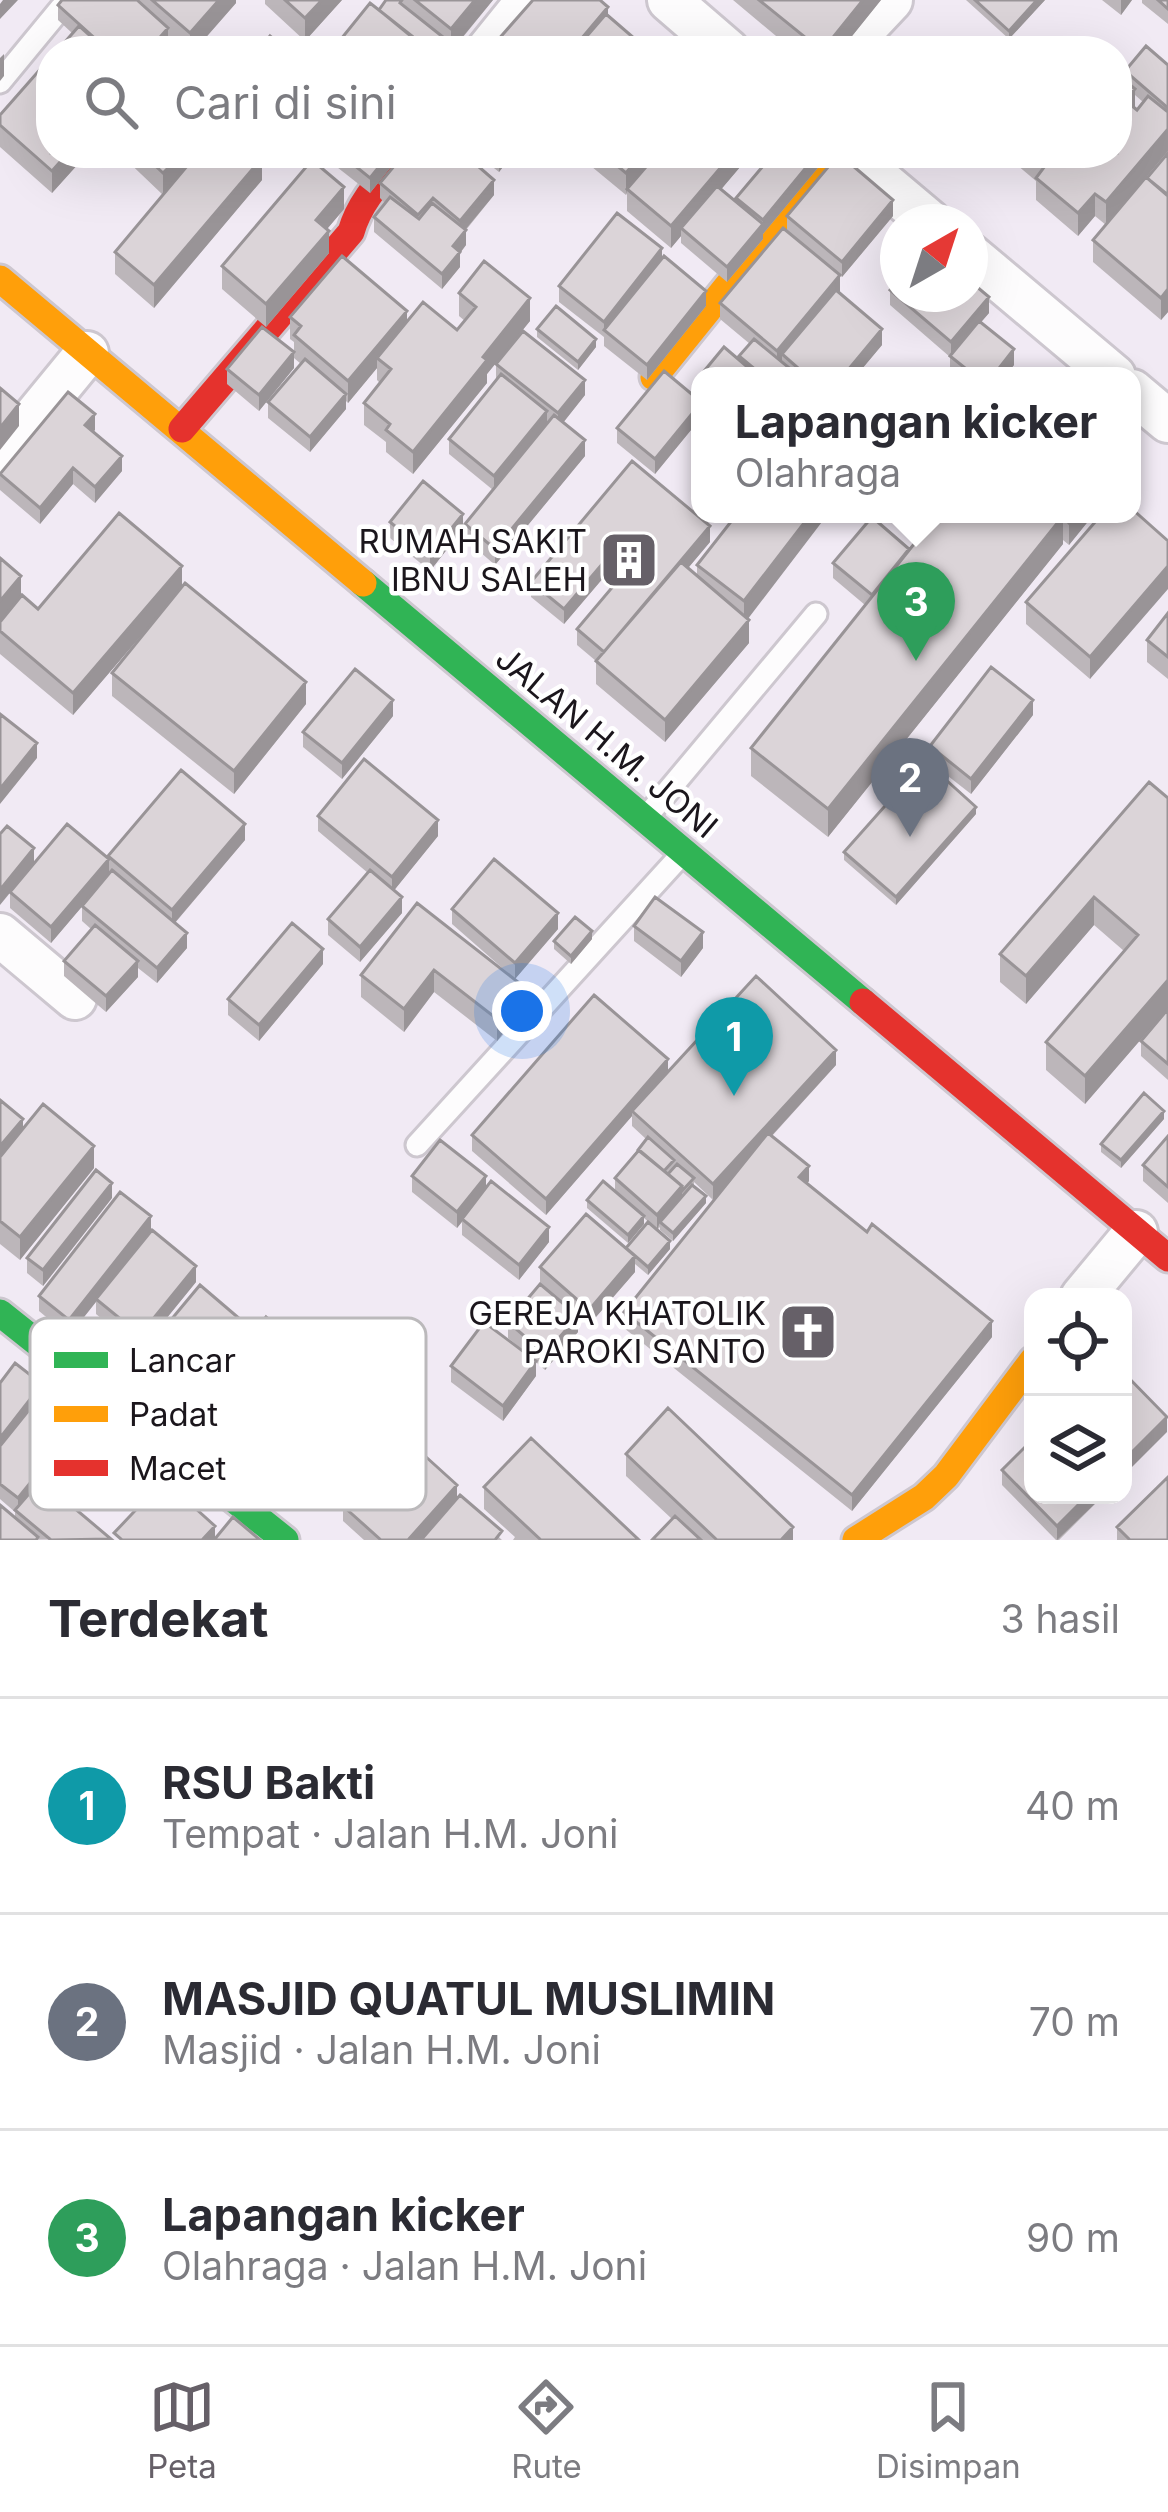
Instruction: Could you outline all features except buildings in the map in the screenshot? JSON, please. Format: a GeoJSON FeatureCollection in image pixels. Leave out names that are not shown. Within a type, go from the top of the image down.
{"type":"FeatureCollection","features":[{"type":"Feature","properties":{"kind":"street"},"geometry":{"type":"LineString","coordinates":[[499,36],[528,0]]}},
{"type":"Feature","properties":{"kind":"street"},"geometry":{"type":"LineString","coordinates":[[669,0],[711,36]]}},
{"type":"Feature","properties":{"kind":"street"},"geometry":{"type":"LineString","coordinates":[[857,36],[891,0]]}},
{"type":"Feature","properties":{"kind":"street"},"geometry":{"type":"LineString","coordinates":[[182,429],[351,232],[366,198],[391,168]]}},
{"type":"Feature","properties":{"kind":"street"},"geometry":{"type":"LineString","coordinates":[[654,377],[823,168]]}},
{"type":"Feature","properties":{"kind":"street"},"geometry":{"type":"LineString","coordinates":[[866,168],[909,204]]}},
{"type":"Feature","properties":{"kind":"street"},"geometry":{"type":"LineString","coordinates":[[988,270],[1103,367]]}},
{"type":"Feature","properties":{"kind":"street","name":"JALAN H.M. JONI"},"geometry":{"type":"LineString","coordinates":[[0,279],[1152,1245]]}},
{"type":"Feature","properties":{"kind":"street"},"geometry":{"type":"LineString","coordinates":[[0,459],[87,353]]}},
{"type":"Feature","properties":{"kind":"street"},"geometry":{"type":"LineString","coordinates":[[1141,398],[1168,421]]}},
{"type":"Feature","properties":{"kind":"street"},"geometry":{"type":"LineString","coordinates":[[0,935],[75,998]]}},
{"type":"Feature","properties":{"kind":"street"},"geometry":{"type":"LineString","coordinates":[[1094,1288],[1152,1245]]}},
{"type":"Feature","properties":{"kind":"street"},"geometry":{"type":"LineString","coordinates":[[856,1540],[911,1506],[946,1476],[1024,1372]]}},
{"type":"Feature","properties":{"kind":"street"},"geometry":{"type":"LineString","coordinates":[[244,1510],[285,1540]]}},
{"type":"Feature","properties":{"kind":"lane"},"geometry":{"type":"LineString","coordinates":[[38,36],[61,8]]}},
{"type":"Feature","properties":{"kind":"lane"},"geometry":{"type":"LineString","coordinates":[[0,82],[36,38]]}},
{"type":"Feature","properties":{"kind":"lane"},"geometry":{"type":"LineString","coordinates":[[643,820],[816,614]]}},
{"type":"Feature","properties":{"kind":"lane"},"geometry":{"type":"LineString","coordinates":[[417,1145],[683,853]]}},
{"type":"Feature","properties":{"kind":"traffic: fast"},"geometry":{"type":"LineString","coordinates":[[363,583],[863,1002]]}},
{"type":"Feature","properties":{"kind":"traffic: fast"},"geometry":{"type":"LineString","coordinates":[[0,1313],[30,1337]]}},
{"type":"Feature","properties":{"kind":"traffic: fast"},"geometry":{"type":"LineString","coordinates":[[247,1510],[285,1540]]}},
{"type":"Feature","properties":{"kind":"traffic: slow"},"geometry":{"type":"LineString","coordinates":[[654,377],[823,168]]}},
{"type":"Feature","properties":{"kind":"traffic: slow"},"geometry":{"type":"LineString","coordinates":[[0,279],[363,583]]}},
{"type":"Feature","properties":{"kind":"traffic: slow"},"geometry":{"type":"LineString","coordinates":[[856,1540],[924,1497],[946,1476],[1024,1372]]}},
{"type":"Feature","properties":{"kind":"traffic: jam"},"geometry":{"type":"LineString","coordinates":[[182,429],[351,232],[366,200],[391,168]]}},
{"type":"Feature","properties":{"kind":"traffic: jam"},"geometry":{"type":"LineString","coordinates":[[863,1002],[1168,1258]]}},
{"type":"Feature","properties":{"kind":"place","name":"RUMAH SAKIT IBNU SALEH"},"geometry":{"type":"Point","coordinates":[629,560]}},
{"type":"Feature","properties":{"kind":"place","name":"Lapangan kicker"},"geometry":{"type":"Point","coordinates":[916,661]}},
{"type":"Feature","properties":{"kind":"place","name":"MASJID QUATUL MUSLIMIN"},"geometry":{"type":"Point","coordinates":[910,837]}},
{"type":"Feature","properties":{"kind":"place","name":"RSU Bakti"},"geometry":{"type":"Point","coordinates":[734,1096]}},
{"type":"Feature","properties":{"kind":"place","name":"GEREJA KHATOLIK PAROKI SANTO"},"geometry":{"type":"Point","coordinates":[808,1332]}}]}
